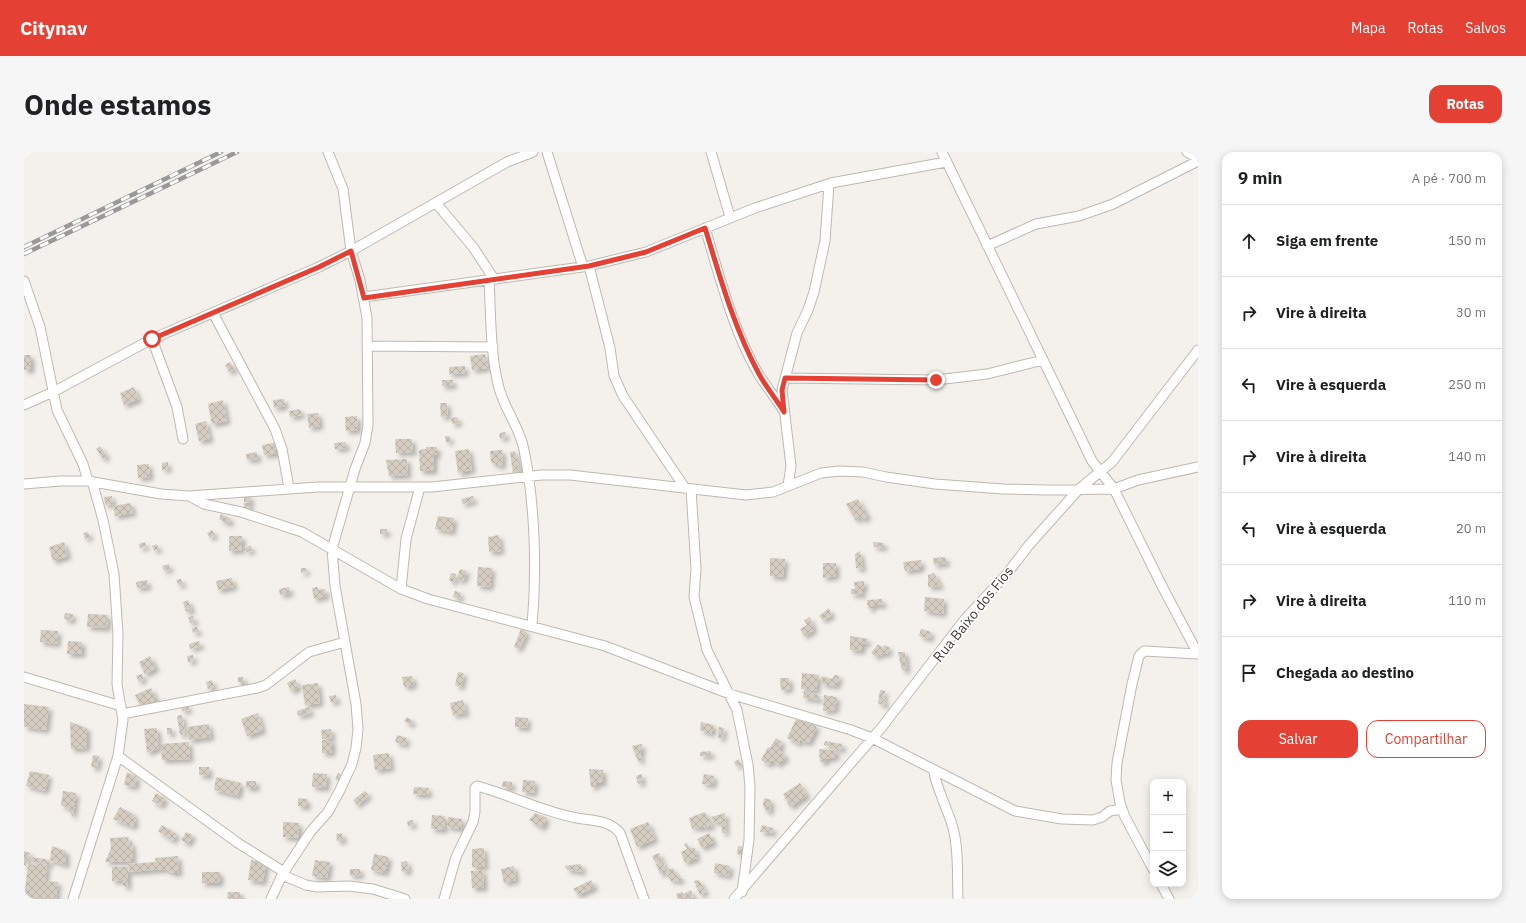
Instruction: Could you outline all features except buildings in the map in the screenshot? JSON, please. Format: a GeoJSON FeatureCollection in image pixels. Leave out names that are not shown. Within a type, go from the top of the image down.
{"type":"FeatureCollection","features":[{"type":"Feature","properties":{"kind":"street"},"geometry":{"type":"LineString","coordinates":[[271,899],[283,873],[333,804],[354,759],[358,729],[335,586],[332,549],[350,486],[365,443],[368,425],[367,346],[364,298],[351,251],[343,189],[328,152]]}},
{"type":"Feature","properties":{"kind":"street"},"geometry":{"type":"LineString","coordinates":[[24,405],[53,392],[152,339],[351,251],[508,162],[533,152]]}},
{"type":"Feature","properties":{"kind":"street"},"geometry":{"type":"LineString","coordinates":[[546,152],[586,266],[610,348],[614,376],[623,396],[688,488],[696,569],[694,596],[707,650],[737,710],[742,732],[750,787],[749,840],[742,895]]}},
{"type":"Feature","properties":{"kind":"street"},"geometry":{"type":"LineString","coordinates":[[711,152],[730,217]]}},
{"type":"Feature","properties":{"kind":"street"},"geometry":{"type":"LineString","coordinates":[[942,152],[1080,436],[1100,472],[1114,489],[1162,588],[1198,654]]}},
{"type":"Feature","properties":{"kind":"street"},"geometry":{"type":"LineString","coordinates":[[1187,152],[1198,158]]}},
{"type":"Feature","properties":{"kind":"street"},"geometry":{"type":"LineString","coordinates":[[987,246],[1036,224],[1079,216],[1099,210],[1198,161]]}},
{"type":"Feature","properties":{"kind":"street"},"geometry":{"type":"LineString","coordinates":[[364,298],[586,266],[646,252],[730,217],[793,194],[881,172],[946,162]]}},
{"type":"Feature","properties":{"kind":"street"},"geometry":{"type":"LineString","coordinates":[[788,486],[791,466],[782,390],[797,333],[808,310],[814,292],[825,241],[829,184]]}},
{"type":"Feature","properties":{"kind":"street"},"geometry":{"type":"LineString","coordinates":[[436,203],[473,248],[492,279],[493,347],[495,369],[499,389],[518,430],[524,449],[528,476],[534,546],[535,592],[532,626]]}},
{"type":"Feature","properties":{"kind":"street"},"geometry":{"type":"LineString","coordinates":[[705,228],[729,305],[743,340],[759,374],[784,412]]}},
{"type":"Feature","properties":{"kind":"street"},"geometry":{"type":"LineString","coordinates":[[24,281],[40,327],[53,392],[63,425],[90,481],[103,520],[114,574],[118,634],[117,684],[122,710],[122,732],[118,756],[73,899]]}},
{"type":"Feature","properties":{"kind":"street"},"geometry":{"type":"LineString","coordinates":[[213,313],[275,429],[282,449],[289,488]]}},
{"type":"Feature","properties":{"kind":"street"},"geometry":{"type":"LineString","coordinates":[[152,339],[177,407],[183,439]]}},
{"type":"Feature","properties":{"kind":"street"},"geometry":{"type":"LineString","coordinates":[[367,346],[493,347]]}},
{"type":"Feature","properties":{"kind":"street","name":"Rua Baixo dos Fios"},"geometry":{"type":"LineString","coordinates":[[734,899],[742,895],[909,695],[965,619],[1006,575],[1029,544],[1079,489],[1112,462],[1123,449],[1198,350]]}},
{"type":"Feature","properties":{"kind":"street"},"geometry":{"type":"LineString","coordinates":[[785,378],[936,380],[987,374],[1043,360]]}},
{"type":"Feature","properties":{"kind":"street"},"geometry":{"type":"LineString","coordinates":[[24,484],[60,481],[90,481],[161,494],[189,496],[289,488],[350,486],[420,487],[528,476],[570,475],[746,495],[772,492],[821,473],[840,471],[863,472],[935,484],[1003,489],[1114,489],[1138,480],[1198,467]]}},
{"type":"Feature","properties":{"kind":"street"},"geometry":{"type":"LineString","coordinates":[[401,589],[406,539],[420,487]]}},
{"type":"Feature","properties":{"kind":"street"},"geometry":{"type":"LineString","coordinates":[[189,496],[204,504],[241,512],[302,532],[401,589],[428,599],[605,646],[730,694],[872,738],[990,800],[1022,813],[1062,819],[1093,820],[1102,817],[1110,811],[1122,809]]}},
{"type":"Feature","properties":{"kind":"street"},"geometry":{"type":"LineString","coordinates":[[24,677],[122,710],[257,688],[266,685],[309,652],[345,642]]}},
{"type":"Feature","properties":{"kind":"street"},"geometry":{"type":"LineString","coordinates":[[1150,863],[1122,809],[1116,780],[1117,763],[1140,653],[1198,654]]}},
{"type":"Feature","properties":{"kind":"street"},"geometry":{"type":"LineString","coordinates":[[118,756],[238,843],[283,873],[306,885],[317,887],[349,886],[373,889],[405,899]]}},
{"type":"Feature","properties":{"kind":"street"},"geometry":{"type":"LineString","coordinates":[[934,770],[934,775],[944,798],[955,838],[958,899]]}},
{"type":"Feature","properties":{"kind":"street"},"geometry":{"type":"LineString","coordinates":[[444,899],[456,857],[473,822],[475,812],[475,788],[477,786],[576,818],[606,823],[615,828],[620,833],[644,899]]}},
{"type":"Feature","properties":{"kind":"street"},"geometry":{"type":"LineString","coordinates":[[1163,887],[1169,899]]}},
{"type":"Feature","properties":{"kind":"railway"},"geometry":{"type":"LineString","coordinates":[[24,247],[221,152]]}},
{"type":"Feature","properties":{"kind":"railway"},"geometry":{"type":"LineString","coordinates":[[24,254],[237,152]]}},
{"type":"Feature","properties":{"kind":"route"},"geometry":{"type":"LineString","coordinates":[[152,339],[319,267],[351,251],[364,298],[589,266],[646,252],[705,228],[729,305],[743,340],[759,374],[784,412],[782,390],[785,378],[936,380]]}}]}
